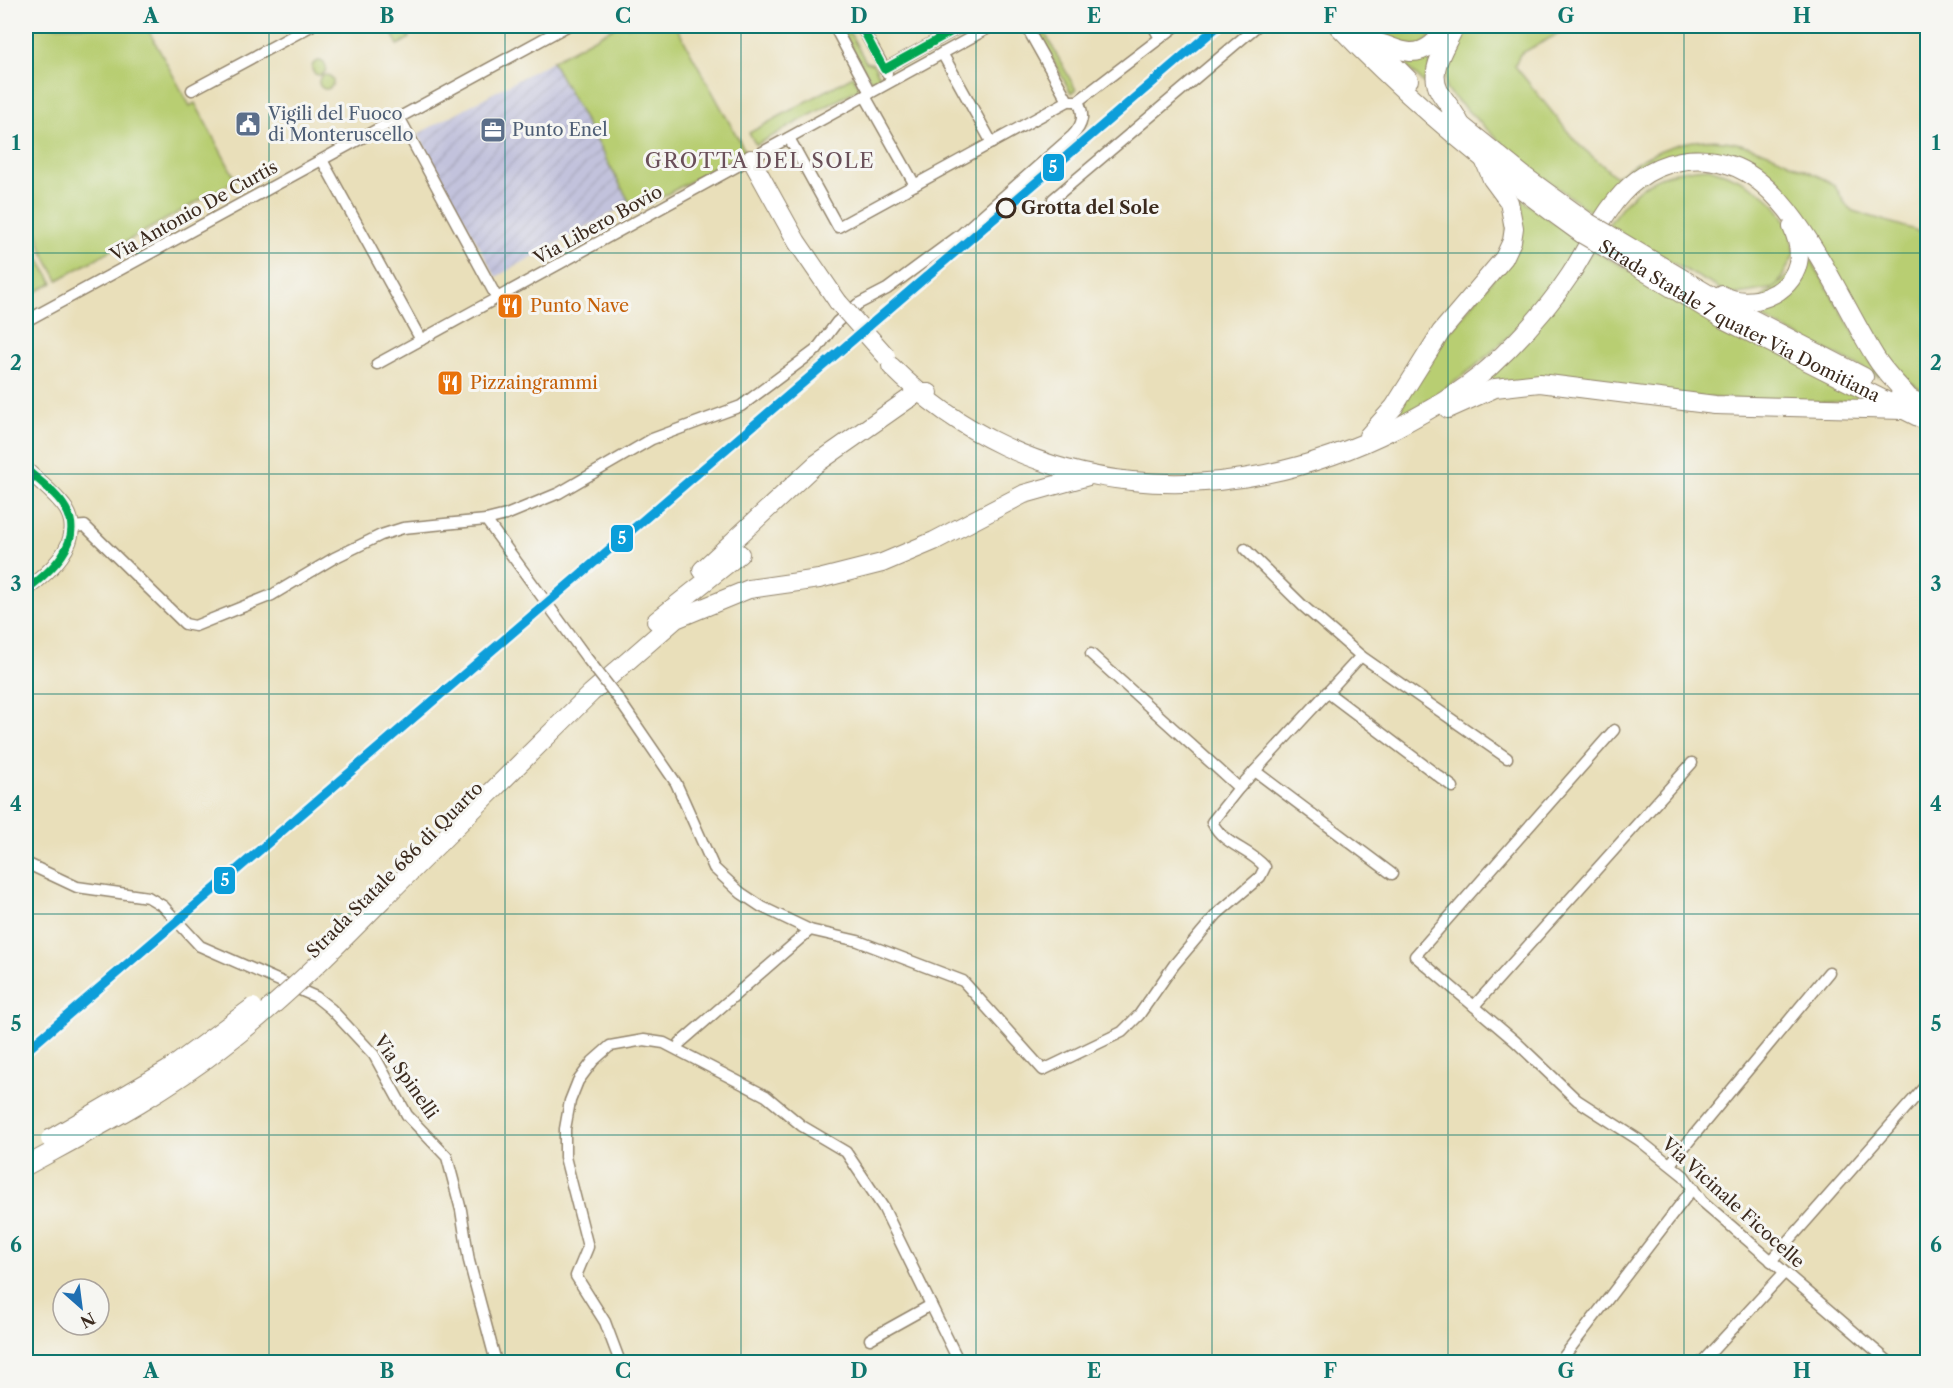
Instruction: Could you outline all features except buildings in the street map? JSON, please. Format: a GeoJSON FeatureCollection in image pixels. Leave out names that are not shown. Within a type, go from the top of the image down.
{"type":"FeatureCollection","features":[{"type":"Feature","properties":{"kind":"highway","name":"Strada Statale 7 quater Via Domitiana"},"geometry":{"type":"LineString","coordinates":[[1338,26],[1376,65],[1485,162],[1723,319],[1906,404],[1928,407]]}},
{"type":"Feature","properties":{"kind":"highway","name":"Strada Statale 7 quater Via Domitiana"},"geometry":{"type":"LineString","coordinates":[[1355,26],[1462,126],[1586,228]]}},
{"type":"Feature","properties":{"kind":"highway"},"geometry":{"type":"LineString","coordinates":[[1369,39],[1402,52],[1413,53],[1429,47],[1454,26]]}},
{"type":"Feature","properties":{"kind":"highway"},"geometry":{"type":"LineString","coordinates":[[1454,26],[1452,36],[1439,59],[1435,77],[1442,97],[1454,108],[1462,126]]}},
{"type":"Feature","properties":{"kind":"highway"},"geometry":{"type":"LineString","coordinates":[[751,159],[797,242],[838,302],[889,361],[900,388],[896,407]]}},
{"type":"Feature","properties":{"kind":"highway"},"geometry":{"type":"LineString","coordinates":[[889,361],[896,361],[927,394],[994,436],[1090,476],[1192,483],[1242,478],[1308,465],[1359,446],[1414,418],[1486,370],[1534,323],[1569,277],[1613,203],[1626,188],[1650,171],[1684,160],[1722,163],[1754,177],[1794,217],[1876,360],[1906,404]]}},
{"type":"Feature","properties":{"kind":"highway"},"geometry":{"type":"LineString","coordinates":[[1359,446],[1394,407],[1441,332],[1504,258],[1512,241],[1514,228],[1509,202],[1492,179],[1485,162]]}},
{"type":"Feature","properties":{"kind":"highway"},"geometry":{"type":"LineString","coordinates":[[1699,290],[1716,292],[1728,298],[1749,302],[1769,297],[1785,285],[1798,264],[1799,252],[1797,239],[1781,203]]}},
{"type":"Feature","properties":{"kind":"highway","name":"Strada Statale 7 quater Via Domitiana"},"geometry":{"type":"LineString","coordinates":[[1605,240],[1906,404],[1928,422]]}},
{"type":"Feature","properties":{"kind":"highway"},"geometry":{"type":"LineString","coordinates":[[1414,418],[1443,411],[1495,388],[1540,383],[1715,405],[1906,404]]}},
{"type":"Feature","properties":{"kind":"highway"},"geometry":{"type":"LineString","coordinates":[[672,614],[678,593],[796,482],[829,454],[896,407],[927,394]]}},
{"type":"Feature","properties":{"kind":"highway"},"geometry":{"type":"LineString","coordinates":[[1029,452],[1110,471],[1122,478]]}},
{"type":"Feature","properties":{"kind":"highway"},"geometry":{"type":"LineString","coordinates":[[1024,494],[1033,483],[1037,473],[1029,452]]}},
{"type":"Feature","properties":{"kind":"highway"},"geometry":{"type":"LineString","coordinates":[[672,614],[748,589],[830,576],[891,560],[934,541],[1024,494],[1090,476]]}},
{"type":"Feature","properties":{"kind":"highway","name":"Strada Statale 686 di Quarto"},"geometry":{"type":"LineString","coordinates":[[26,1166],[128,1110],[220,1049],[311,970],[377,896],[559,707],[672,614],[740,554]]}},
{"type":"Feature","properties":{"kind":"highway","name":"Strada Statale 686 di Quarto"},"geometry":{"type":"LineString","coordinates":[[26,1152],[117,1102],[214,1037],[276,986],[377,896]]}},
{"type":"Feature","properties":{"kind":"street"},"geometry":{"type":"LineString","coordinates":[[192,90],[311,26]]}},
{"type":"Feature","properties":{"kind":"street","name":"Via Antonio De Curtis"},"geometry":{"type":"LineString","coordinates":[[26,321],[567,26]]}},
{"type":"Feature","properties":{"kind":"street"},"geometry":{"type":"LineString","coordinates":[[834,26],[915,185]]}},
{"type":"Feature","properties":{"kind":"street"},"geometry":{"type":"LineString","coordinates":[[861,26],[892,81]]}},
{"type":"Feature","properties":{"kind":"street"},"geometry":{"type":"LineString","coordinates":[[884,69],[962,26]]}},
{"type":"Feature","properties":{"kind":"street","name":"Via Libero Bovio"},"geometry":{"type":"LineString","coordinates":[[376,364],[992,26]]}},
{"type":"Feature","properties":{"kind":"street"},"geometry":{"type":"LineString","coordinates":[[71,526],[85,526],[185,624],[195,626],[272,595],[334,558],[381,535],[403,528],[486,520],[559,493],[652,439],[741,406],[771,386],[816,350],[837,322],[858,304],[887,290],[960,235],[1072,136],[1082,124],[1083,110],[1073,101],[1026,26]]}},
{"type":"Feature","properties":{"kind":"street"},"geometry":{"type":"LineString","coordinates":[[1153,26],[1160,39]]}},
{"type":"Feature","properties":{"kind":"street"},"geometry":{"type":"LineString","coordinates":[[789,138],[838,227],[1073,101],[1176,26]]}},
{"type":"Feature","properties":{"kind":"street"},"geometry":{"type":"LineString","coordinates":[[1053,199],[1257,26]]}},
{"type":"Feature","properties":{"kind":"street"},"geometry":{"type":"LineString","coordinates":[[942,53],[992,143]]}},
{"type":"Feature","properties":{"kind":"street"},"geometry":{"type":"LineString","coordinates":[[399,117],[497,298]]}},
{"type":"Feature","properties":{"kind":"street"},"geometry":{"type":"LineString","coordinates":[[322,160],[421,340]]}},
{"type":"Feature","properties":{"kind":"street"},"geometry":{"type":"LineString","coordinates":[[26,469],[65,508],[71,526],[70,540],[58,561],[26,590]]}},
{"type":"Feature","properties":{"kind":"street"},"geometry":{"type":"LineString","coordinates":[[486,520],[617,698],[676,783],[701,844],[714,868],[762,907],[810,930],[858,941],[963,981],[1043,1070],[1122,1032],[1139,1015],[1174,965],[1217,914],[1260,877],[1265,867],[1258,860],[1234,847],[1217,832],[1212,822],[1239,788],[1361,656]]}},
{"type":"Feature","properties":{"kind":"street"},"geometry":{"type":"LineString","coordinates":[[1245,549],[1303,606],[1361,656],[1507,758]]}},
{"type":"Feature","properties":{"kind":"street"},"geometry":{"type":"LineString","coordinates":[[1091,654],[1239,788]]}},
{"type":"Feature","properties":{"kind":"street"},"geometry":{"type":"LineString","coordinates":[[1327,692],[1453,787]]}},
{"type":"Feature","properties":{"kind":"street","name":"Via Vicinale Ficocelle"},"geometry":{"type":"LineString","coordinates":[[1614,730],[1415,956],[1474,1006],[1577,1100],[1639,1140],[1670,1164],[1702,1201],[1889,1362]]}},
{"type":"Feature","properties":{"kind":"street"},"geometry":{"type":"LineString","coordinates":[[1474,1006],[1692,763]]}},
{"type":"Feature","properties":{"kind":"street"},"geometry":{"type":"LineString","coordinates":[[1255,771],[1392,874]]}},
{"type":"Feature","properties":{"kind":"street","name":"Via Spinelli"},"geometry":{"type":"LineString","coordinates":[[26,863],[77,887],[148,897],[163,906],[200,946],[316,997],[332,1009],[374,1054],[407,1115],[447,1157],[461,1210],[469,1261],[496,1362]]}},
{"type":"Feature","properties":{"kind":"street"},"geometry":{"type":"LineString","coordinates":[[678,1045],[810,930]]}},
{"type":"Feature","properties":{"kind":"street"},"geometry":{"type":"LineString","coordinates":[[1670,1164],[1829,972]]}},
{"type":"Feature","properties":{"kind":"street"},"geometry":{"type":"LineString","coordinates":[[620,1362],[605,1322],[576,1276],[588,1247],[565,1157],[565,1129],[570,1101],[578,1081],[604,1050],[623,1042],[645,1040],[678,1045],[766,1096],[802,1126],[846,1152],[883,1207],[959,1362]]}},
{"type":"Feature","properties":{"kind":"street"},"geometry":{"type":"LineString","coordinates":[[1771,1261],[1926,1085]]}},
{"type":"Feature","properties":{"kind":"street"},"geometry":{"type":"LineString","coordinates":[[1562,1359],[1693,1188]]}},
{"type":"Feature","properties":{"kind":"street"},"geometry":{"type":"LineString","coordinates":[[1702,1362],[1784,1273]]}},
{"type":"Feature","properties":{"kind":"street"},"geometry":{"type":"LineString","coordinates":[[870,1340],[931,1305]]}},
{"type":"Feature","properties":{"kind":"shaded area"},"geometry":{"type":"Polygon","coordinates":[[[552,61],[630,203],[496,277],[418,134],[552,61]]]}},
{"type":"Feature","properties":{"kind":"green space"},"geometry":{"type":"Polygon","coordinates":[[[26,26],[146,26],[190,106],[195,103],[236,180],[58,280],[42,250],[26,186],[26,26]]]}},
{"type":"Feature","properties":{"kind":"green space"},"geometry":{"type":"Polygon","coordinates":[[[388,26],[403,26],[410,38],[398,45],[388,26]]]}},
{"type":"Feature","properties":{"kind":"green space"},"geometry":{"type":"Polygon","coordinates":[[[616,26],[676,26],[745,151],[635,212],[552,61],[616,26]]]}},
{"type":"Feature","properties":{"kind":"green space"},"geometry":{"type":"Polygon","coordinates":[[[840,26],[846,26],[866,62],[873,64],[880,76],[878,81],[871,81],[840,26]]]}},
{"type":"Feature","properties":{"kind":"green space"},"geometry":{"type":"Polygon","coordinates":[[[1035,26],[1041,26],[1076,90],[1071,93],[1035,26]]]}},
{"type":"Feature","properties":{"kind":"green space"},"geometry":{"type":"Polygon","coordinates":[[[1372,26],[1444,26],[1419,47],[1384,38],[1372,26]]]}},
{"type":"Feature","properties":{"kind":"green space"},"geometry":{"type":"Polygon","coordinates":[[[1469,26],[1566,26],[1558,34],[1520,54],[1515,66],[1577,143],[1616,177],[1660,150],[1681,143],[1703,140],[1724,141],[1770,154],[1818,176],[1837,189],[1846,205],[1853,211],[1915,230],[1927,237],[1927,393],[1893,371],[1795,202],[1779,183],[1758,167],[1741,158],[1695,151],[1606,202],[1601,200],[1592,213],[1517,158],[1446,90],[1445,71],[1469,26]]]}},
{"type":"Feature","properties":{"kind":"green space"},"geometry":{"type":"Polygon","coordinates":[[[1431,57],[1428,87],[1401,61],[1418,61],[1431,57]]]}},
{"type":"Feature","properties":{"kind":"green space"},"geometry":{"type":"Polygon","coordinates":[[[319,61],[324,63],[326,68],[324,73],[319,75],[314,73],[312,68],[314,63],[319,61]]]}},
{"type":"Feature","properties":{"kind":"green space"},"geometry":{"type":"Polygon","coordinates":[[[326,75],[331,77],[333,82],[331,87],[326,89],[321,87],[319,82],[321,77],[326,75]]]}},
{"type":"Feature","properties":{"kind":"green space"},"geometry":{"type":"Polygon","coordinates":[[[853,76],[860,88],[756,145],[749,133],[853,76]]]}},
{"type":"Feature","properties":{"kind":"green space"},"geometry":{"type":"Polygon","coordinates":[[[1709,168],[1745,182],[1756,189],[1783,216],[1790,231],[1794,255],[1776,288],[1731,295],[1607,227],[1628,200],[1650,182],[1676,172],[1709,168]]]}},
{"type":"Feature","properties":{"kind":"green space"},"geometry":{"type":"Polygon","coordinates":[[[1512,193],[1581,242],[1542,298],[1501,343],[1455,382],[1397,419],[1393,418],[1434,351],[1501,269],[1512,193]]]}},
{"type":"Feature","properties":{"kind":"green space"},"geometry":{"type":"Polygon","coordinates":[[[1593,250],[1870,401],[1797,403],[1479,385],[1593,250]]]}},
{"type":"Feature","properties":{"kind":"green space"},"geometry":{"type":"Polygon","coordinates":[[[36,254],[53,283],[26,297],[26,259],[36,254]]]}},
{"type":"Feature","properties":{"kind":"green space"},"geometry":{"type":"Polygon","coordinates":[[[1810,258],[1880,377],[1747,310],[1810,258]]]}},
{"type":"Feature","properties":{"kind":"transit line"},"geometry":{"type":"LineString","coordinates":[[861,26],[884,69],[962,26]]}},
{"type":"Feature","properties":{"kind":"transit line","name":"5"},"geometry":{"type":"LineString","coordinates":[[26,1051],[1218,26]]}},
{"type":"Feature","properties":{"kind":"transit line"},"geometry":{"type":"LineString","coordinates":[[26,469],[53,492],[66,509],[71,521],[71,533],[62,555],[26,590]]}},
{"type":"Feature","properties":{"kind":"place","name":"Vigili del Fuoco di Monteruscello"},"geometry":{"type":"Point","coordinates":[248,124]}},
{"type":"Feature","properties":{"kind":"place","name":"Punto Enel"},"geometry":{"type":"Point","coordinates":[493,130]}},
{"type":"Feature","properties":{"kind":"place","name":"Grotta del Sole"},"geometry":{"type":"Point","coordinates":[1006,208]}},
{"type":"Feature","properties":{"kind":"place","name":"Punto Nave"},"geometry":{"type":"Point","coordinates":[510,306]}},
{"type":"Feature","properties":{"kind":"place","name":"Pizzaingrammi"},"geometry":{"type":"Point","coordinates":[450,383]}},
{"type":"Feature","properties":{"kind":"district","name":"GROTTA DEL SOLE"},"geometry":{"type":"Point","coordinates":[760,160]}}]}
